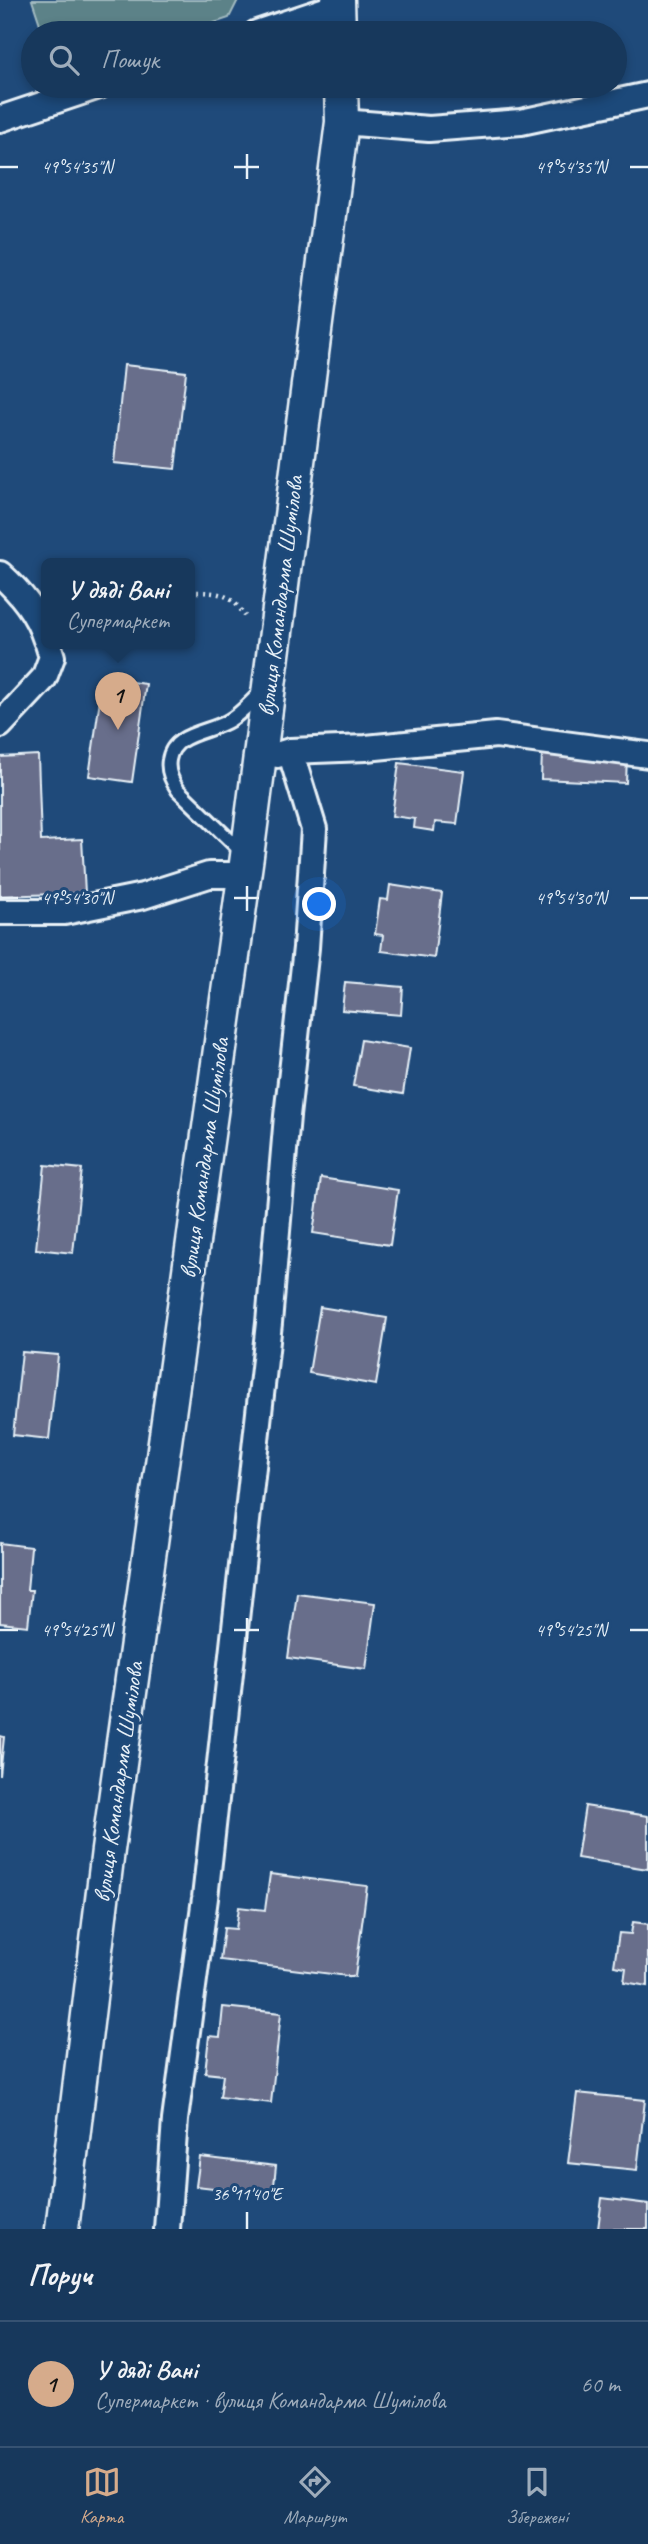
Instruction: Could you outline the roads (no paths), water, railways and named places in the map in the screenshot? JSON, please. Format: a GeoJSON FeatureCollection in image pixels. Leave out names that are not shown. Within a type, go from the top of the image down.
{"type":"FeatureCollection","features":[{"type":"Feature","properties":{"kind":"street"},"geometry":{"type":"LineString","coordinates":[[306,21],[339,13]]}},
{"type":"Feature","properties":{"kind":"street"},"geometry":{"type":"LineString","coordinates":[[342,122],[429,129],[521,122],[648,95]]}},
{"type":"Feature","properties":{"kind":"street"},"geometry":{"type":"LineString","coordinates":[[0,119],[63,98]]}},
{"type":"Feature","properties":{"kind":"street","name":"вулиця Командарма Шумілова"},"geometry":{"type":"LineString","coordinates":[[61,2229],[108,1850],[260,761],[272,650],[342,122],[341,98]]}},
{"type":"Feature","properties":{"kind":"street"},"geometry":{"type":"LineString","coordinates":[[0,573],[21,593],[41,623]]}},
{"type":"Feature","properties":{"kind":"street"},"geometry":{"type":"LineString","coordinates":[[0,725],[44,678],[52,657],[49,649]]}},
{"type":"Feature","properties":{"kind":"street"},"geometry":{"type":"LineString","coordinates":[[260,761],[290,751],[366,748],[496,735],[648,755]]}},
{"type":"Feature","properties":{"kind":"street"},"geometry":{"type":"LineString","coordinates":[[167,2229],[175,2120],[204,1910],[269,1323],[287,1116],[306,948],[314,829],[290,751]]}},
{"type":"Feature","properties":{"kind":"street"},"geometry":{"type":"LineString","coordinates":[[0,912],[64,912],[143,896],[245,866]]}},
{"type":"Feature","properties":{"kind":"lane"},"geometry":{"type":"LineString","coordinates":[[245,866],[178,790],[171,780],[168,767],[170,752],[176,743],[231,720],[268,686]]}},
{"type":"Feature","properties":{"kind":"place","name":"У дяді Вані"},"geometry":{"type":"Point","coordinates":[118,730]}}]}
